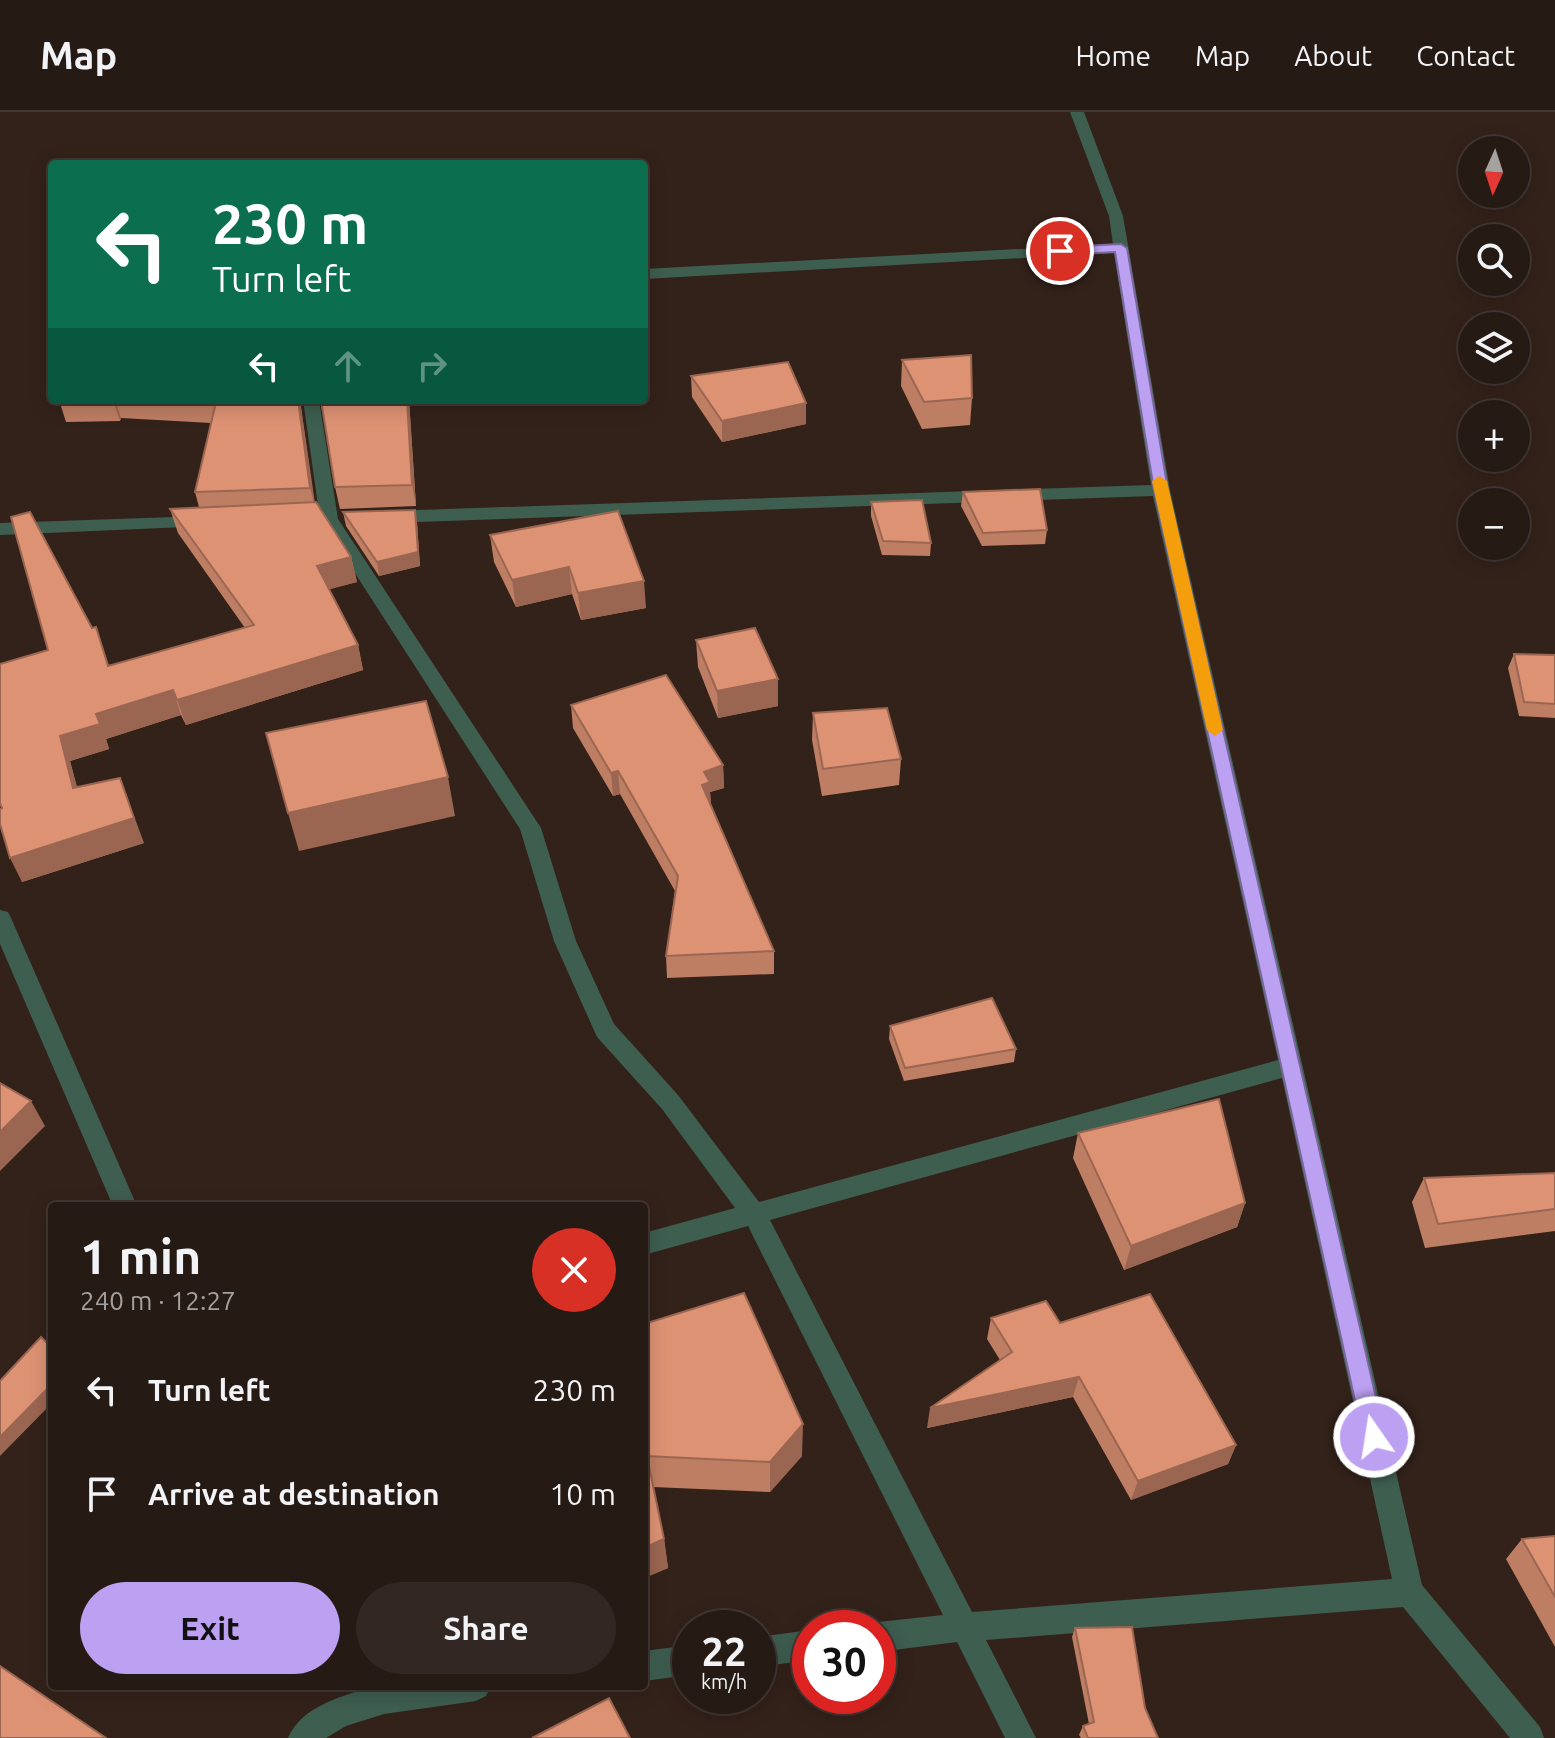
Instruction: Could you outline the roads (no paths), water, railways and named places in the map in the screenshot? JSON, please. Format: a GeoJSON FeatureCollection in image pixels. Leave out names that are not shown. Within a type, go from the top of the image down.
{"type":"FeatureCollection","features":[{"type":"Feature","properties":{"kind":"street"},"geometry":{"type":"LineString","coordinates":[[1077,112],[1116,216],[1161,490],[1409,1592],[1529,1738]]}},
{"type":"Feature","properties":{"kind":"street"},"geometry":{"type":"LineString","coordinates":[[648,274],[1121,248]]}},
{"type":"Feature","properties":{"kind":"street"},"geometry":{"type":"LineString","coordinates":[[312,404],[329,519],[530,828],[565,941],[605,1030],[670,1102],[755,1216],[1021,1738]]}},
{"type":"Feature","properties":{"kind":"street"},"geometry":{"type":"LineString","coordinates":[[376,517],[1161,490]]}},
{"type":"Feature","properties":{"kind":"street"},"geometry":{"type":"LineString","coordinates":[[0,529],[224,522]]}},
{"type":"Feature","properties":{"kind":"street"},"geometry":{"type":"LineString","coordinates":[[0,918],[123,1202]]}},
{"type":"Feature","properties":{"kind":"street"},"geometry":{"type":"LineString","coordinates":[[648,1243],[755,1216],[1290,1066]]}},
{"type":"Feature","properties":{"kind":"street"},"geometry":{"type":"LineString","coordinates":[[896,1635],[1409,1592]]}},
{"type":"Feature","properties":{"kind":"street"},"geometry":{"type":"LineString","coordinates":[[648,1665],[672,1662]]}},
{"type":"Feature","properties":{"kind":"street"},"geometry":{"type":"LineString","coordinates":[[303,1738],[314,1726],[343,1712],[408,1694],[442,1690]]}}]}
